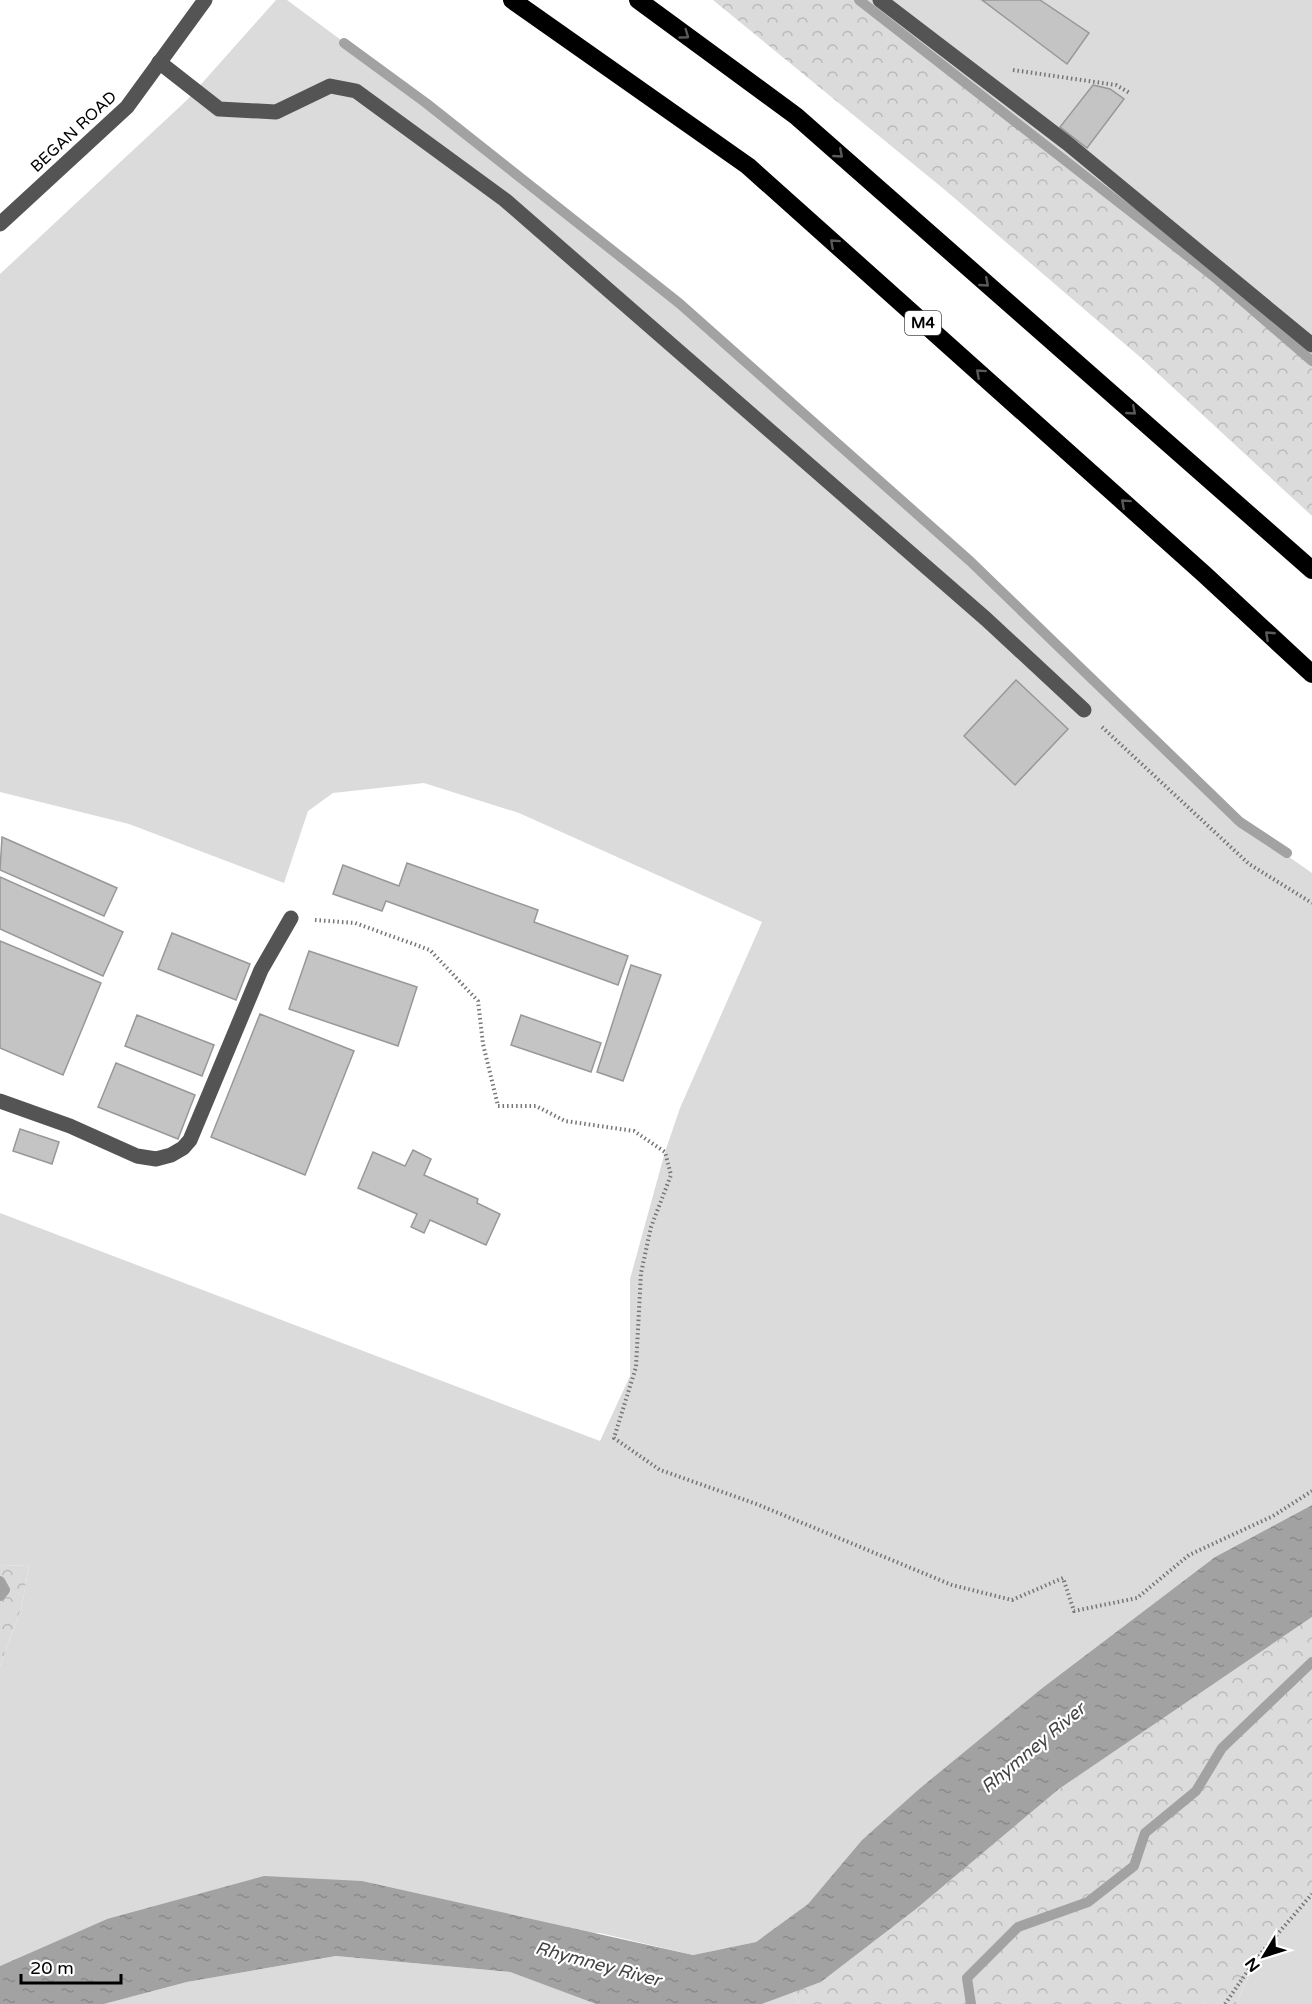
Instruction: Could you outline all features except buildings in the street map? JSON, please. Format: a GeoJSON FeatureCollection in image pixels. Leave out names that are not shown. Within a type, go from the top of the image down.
{"type":"FeatureCollection","features":[{"type":"Feature","properties":{"kind":"highway","name":"M4"},"geometry":{"type":"LineString","coordinates":[[512,0],[748,166],[1312,674]]}},
{"type":"Feature","properties":{"kind":"highway"},"geometry":{"type":"LineString","coordinates":[[638,0],[796,116],[1312,570]]}},
{"type":"Feature","properties":{"kind":"street","name":"BEGAN ROAD"},"geometry":{"type":"LineString","coordinates":[[0,224],[126,107],[205,0]]}},
{"type":"Feature","properties":{"kind":"street"},"geometry":{"type":"LineString","coordinates":[[880,0],[1067,143],[1312,345]]}},
{"type":"Feature","properties":{"kind":"street"},"geometry":{"type":"LineString","coordinates":[[159,62],[219,109],[276,112],[330,86],[356,91],[505,200],[977,612],[1084,711]]}},
{"type":"Feature","properties":{"kind":"street"},"geometry":{"type":"LineString","coordinates":[[0,1101],[70,1126],[137,1156],[156,1160],[183,1149],[190,1140],[261,970],[291,918]]}},
{"type":"Feature","properties":{"kind":"path"},"geometry":{"type":"LineString","coordinates":[[980,75],[990,66],[1116,85],[1130,93]]}},
{"type":"Feature","properties":{"kind":"path"},"geometry":{"type":"LineString","coordinates":[[1084,711],[1250,864],[1312,903]]}},
{"type":"Feature","properties":{"kind":"path"},"geometry":{"type":"LineString","coordinates":[[291,918],[355,923],[430,950],[478,1001],[483,1044],[498,1106],[536,1106],[565,1121],[634,1131],[665,1152],[671,1175],[651,1227],[641,1273],[636,1367],[614,1438],[660,1470],[759,1505],[952,1584],[1012,1600],[1063,1578],[1074,1611],[1137,1598],[1189,1556],[1273,1516],[1312,1491]]}},
{"type":"Feature","properties":{"kind":"path"},"geometry":{"type":"LineString","coordinates":[[1225,2004],[1256,1959],[1312,1893]]}},
{"type":"Feature","properties":{"kind":"green space"},"geometry":{"type":"Polygon","coordinates":[[[276,0],[287,0],[426,103],[679,303],[970,561],[1239,822],[1312,873],[1312,1505],[1215,1557],[1041,1689],[919,1789],[862,1840],[808,1904],[756,1942],[693,1955],[600,1933],[107,1919],[0,1966],[0,1666],[22,1606],[29,1565],[0,1566],[0,1213],[600,1441],[630,1376],[630,1279],[665,1152],[680,1108],[762,922],[519,813],[424,783],[333,793],[308,811],[284,883],[129,824],[0,792],[0,274],[187,100],[276,0]]]}},
{"type":"Feature","properties":{"kind":"green space"},"geometry":{"type":"Polygon","coordinates":[[[713,0],[859,0],[1216,278],[1312,361],[1312,516],[1140,357],[945,190],[713,0]]]}},
{"type":"Feature","properties":{"kind":"green space"},"geometry":{"type":"Polygon","coordinates":[[[859,0],[1312,0],[1312,361],[1216,278],[859,0]]]}},
{"type":"Feature","properties":{"kind":"green space"},"geometry":{"type":"Polygon","coordinates":[[[29,1565],[22,1606],[0,1666],[0,1566],[29,1565]]]}},
{"type":"Feature","properties":{"kind":"green space"},"geometry":{"type":"Polygon","coordinates":[[[1312,1617],[1312,1896],[1276,1932],[1251,1972],[1236,2004],[1224,2004],[1212,1990],[1202,2004],[799,2004],[793,1992],[821,1982],[916,1909],[1059,1789],[1312,1617]]]}},
{"type":"Feature","properties":{"kind":"green space"},"geometry":{"type":"Polygon","coordinates":[[[1312,1896],[1312,2004],[1236,2004],[1251,1972],[1276,1932],[1312,1896]]]}},
{"type":"Feature","properties":{"kind":"green space"},"geometry":{"type":"Polygon","coordinates":[[[336,1956],[510,1972],[596,2004],[104,2004],[187,1982],[336,1956]]]}},
{"type":"Feature","properties":{"kind":"green space"},"geometry":{"type":"Polygon","coordinates":[[[1212,1989],[1224,2004],[1202,2004],[1212,1989]]]}},
{"type":"Feature","properties":{"kind":"green space"},"geometry":{"type":"Polygon","coordinates":[[[793,1992],[799,2004],[762,2004],[793,1992]]]}},
{"type":"Feature","properties":{"kind":"water","name":"Rhymney River"},"geometry":{"type":"Polygon","coordinates":[[[1312,1505],[1312,1617],[1059,1789],[916,1909],[821,1982],[762,2004],[596,2004],[510,1972],[336,1956],[187,1982],[104,2004],[0,2004],[0,1966],[107,1919],[264,1876],[362,1881],[693,1955],[756,1942],[808,1904],[862,1840],[919,1789],[1041,1689],[1215,1557],[1312,1505]]]}},
{"type":"Feature","properties":{"kind":"waterway"},"geometry":{"type":"LineString","coordinates":[[859,0],[1216,278],[1312,361]]}},
{"type":"Feature","properties":{"kind":"waterway"},"geometry":{"type":"LineString","coordinates":[[344,43],[426,103],[679,303],[970,561],[1240,822],[1287,853]]}},
{"type":"Feature","properties":{"kind":"waterway"},"geometry":{"type":"LineString","coordinates":[[0,1581],[5,1590],[0,1596]]}},
{"type":"Feature","properties":{"kind":"waterway"},"geometry":{"type":"LineString","coordinates":[[971,2004],[967,1978],[1018,1927],[1088,1902],[1134,1866],[1145,1833],[1196,1791],[1222,1748],[1312,1662]]}}]}
